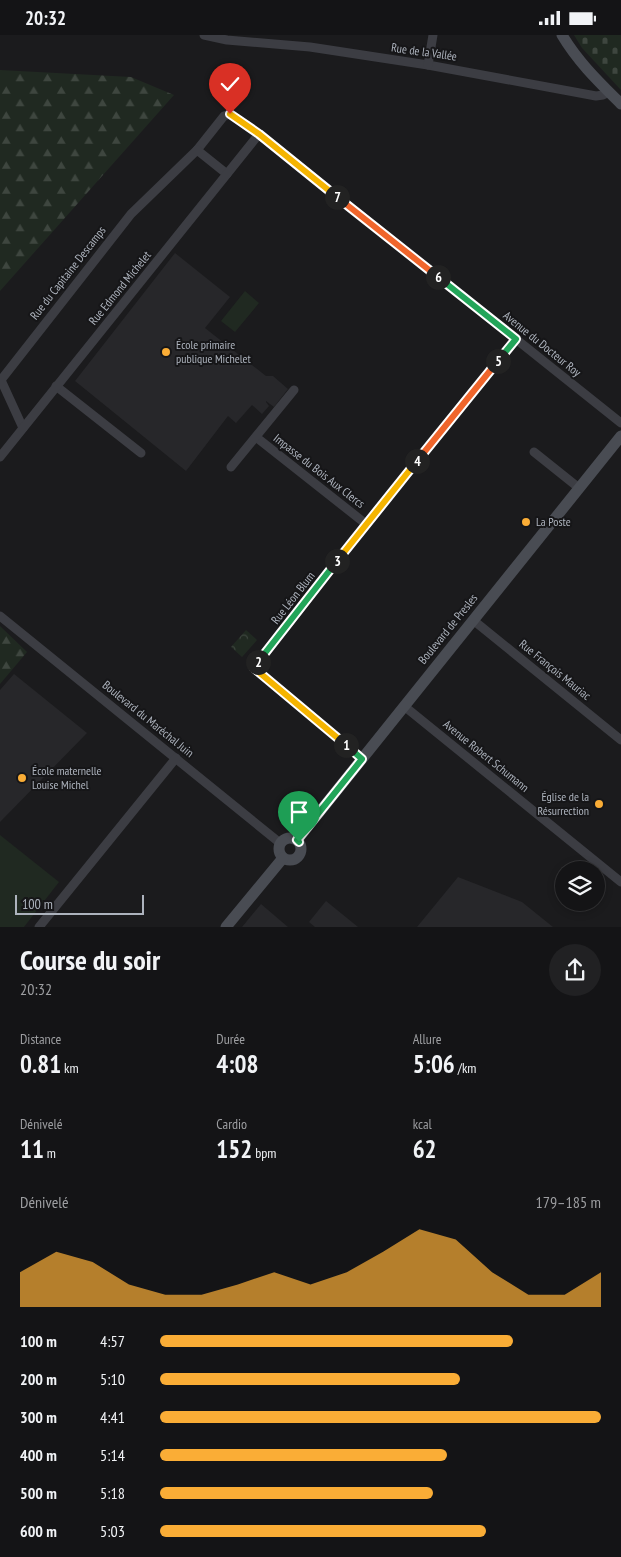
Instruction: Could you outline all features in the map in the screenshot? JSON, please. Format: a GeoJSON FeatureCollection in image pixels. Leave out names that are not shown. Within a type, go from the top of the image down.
{"type":"FeatureCollection","features":[{"type":"Feature","properties":{"kind":"street","name":"Rue de la Vallée"},"geometry":{"type":"LineString","coordinates":[[204,35],[226,40],[310,47],[428,65],[596,96],[609,92]]}},
{"type":"Feature","properties":{"kind":"street"},"geometry":{"type":"LineString","coordinates":[[428,65],[433,35]]}},
{"type":"Feature","properties":{"kind":"street"},"geometry":{"type":"LineString","coordinates":[[562,35],[573,53],[591,75],[621,104]]}},
{"type":"Feature","properties":{"kind":"street","name":"Rue du Capitaine Descamps"},"geometry":{"type":"LineString","coordinates":[[23,428],[1,380],[131,214],[197,149],[224,116],[230,114],[259,134]]}},
{"type":"Feature","properties":{"kind":"street","name":"Rue Edmond Michelet"},"geometry":{"type":"LineString","coordinates":[[0,457],[259,134]]}},
{"type":"Feature","properties":{"kind":"street","name":"Avenue du Docteur Roy"},"geometry":{"type":"LineString","coordinates":[[259,134],[621,423]]}},
{"type":"Feature","properties":{"kind":"street"},"geometry":{"type":"LineString","coordinates":[[197,149],[228,174]]}},
{"type":"Feature","properties":{"kind":"street","name":"Rue Léon Blum"},"geometry":{"type":"LineString","coordinates":[[362,759],[254,668],[366,524],[516,339]]}},
{"type":"Feature","properties":{"kind":"street"},"geometry":{"type":"LineString","coordinates":[[56,386],[141,453]]}},
{"type":"Feature","properties":{"kind":"street","name":"Impasse du Bois Aux Clercs"},"geometry":{"type":"LineString","coordinates":[[231,467],[294,390]]}},
{"type":"Feature","properties":{"kind":"street","name":"Boulevard de Presles"},"geometry":{"type":"LineString","coordinates":[[297,840],[621,436]]}},
{"type":"Feature","properties":{"kind":"street","name":"Impasse du Bois Aux Clercs"},"geometry":{"type":"LineString","coordinates":[[256,437],[366,524]]}},
{"type":"Feature","properties":{"kind":"street"},"geometry":{"type":"LineString","coordinates":[[534,451],[579,488]]}},
{"type":"Feature","properties":{"kind":"street","name":"Boulevard du Maréchal Juin"},"geometry":{"type":"LineString","coordinates":[[0,615],[280,843]]}},
{"type":"Feature","properties":{"kind":"street","name":"Rue François Mauriac"},"geometry":{"type":"LineString","coordinates":[[473,620],[621,740]]}},
{"type":"Feature","properties":{"kind":"street","name":"Avenue Robert Schumann"},"geometry":{"type":"LineString","coordinates":[[404,706],[621,881]]}},
{"type":"Feature","properties":{"kind":"street"},"geometry":{"type":"LineString","coordinates":[[38,927],[176,758]]}},
{"type":"Feature","properties":{"kind":"street"},"geometry":{"type":"LineString","coordinates":[[286,838],[297,840],[301,845],[300,855],[294,860],[286,860],[278,849],[280,843],[286,838]]}},
{"type":"Feature","properties":{"kind":"street"},"geometry":{"type":"LineString","coordinates":[[226,927],[283,858]]}},
{"type":"Feature","properties":{"kind":"shaded area","name":"École primaire publique Michelet"},"geometry":{"type":"Polygon","coordinates":[[[175,253],[230,297],[205,328],[266,376],[273,376],[288,389],[274,407],[266,401],[269,406],[262,414],[252,405],[236,423],[228,416],[186,471],[75,381],[175,253]]]}},
{"type":"Feature","properties":{"kind":"shaded area","name":"École maternelle Louise Michel"},"geometry":{"type":"Polygon","coordinates":[[[14,674],[87,733],[0,822],[0,690],[14,674]]]}},
{"type":"Feature","properties":{"kind":"shaded area"},"geometry":{"type":"Polygon","coordinates":[[[458,877],[522,902],[553,927],[417,927],[458,877]]]}},
{"type":"Feature","properties":{"kind":"shaded area"},"geometry":{"type":"Polygon","coordinates":[[[326,901],[358,927],[315,927],[309,922],[326,901]]]}},
{"type":"Feature","properties":{"kind":"shaded area"},"geometry":{"type":"Polygon","coordinates":[[[261,904],[288,927],[242,927],[261,904]]]}},
{"type":"Feature","properties":{"kind":"green space"},"geometry":{"type":"Polygon","coordinates":[[[574,35],[621,35],[621,90],[582,48],[574,35]]]}},
{"type":"Feature","properties":{"kind":"green space"},"geometry":{"type":"Polygon","coordinates":[[[0,70],[131,77],[174,95],[0,291],[0,70]]]}},
{"type":"Feature","properties":{"kind":"green space"},"geometry":{"type":"Polygon","coordinates":[[[245,291],[259,303],[235,332],[221,321],[245,291]]]}},
{"type":"Feature","properties":{"kind":"green space"},"geometry":{"type":"Polygon","coordinates":[[[0,626],[27,652],[0,684],[0,626]]]}},
{"type":"Feature","properties":{"kind":"green space"},"geometry":{"type":"Polygon","coordinates":[[[246,630],[257,640],[242,657],[231,647],[246,630]]]}},
{"type":"Feature","properties":{"kind":"green space"},"geometry":{"type":"Polygon","coordinates":[[[0,835],[59,882],[24,927],[0,927],[0,835]]]}},
{"type":"Feature","properties":{"kind":"place","name":"École primaire publique Michelet"},"geometry":{"type":"Point","coordinates":[166,352]}},
{"type":"Feature","properties":{"kind":"place","name":"La Poste"},"geometry":{"type":"Point","coordinates":[526,522]}},
{"type":"Feature","properties":{"kind":"place","name":"École maternelle Louise Michel"},"geometry":{"type":"Point","coordinates":[22,778]}},
{"type":"Feature","properties":{"kind":"place","name":"Église de la Résurrection"},"geometry":{"type":"Point","coordinates":[599,804]}},
{"type":"Feature","properties":{"kind":"route"},"geometry":{"type":"LineString","coordinates":[[230,114],[259,134],[516,339],[356,537],[254,668],[362,759],[297,840],[299,842]]}}]}
